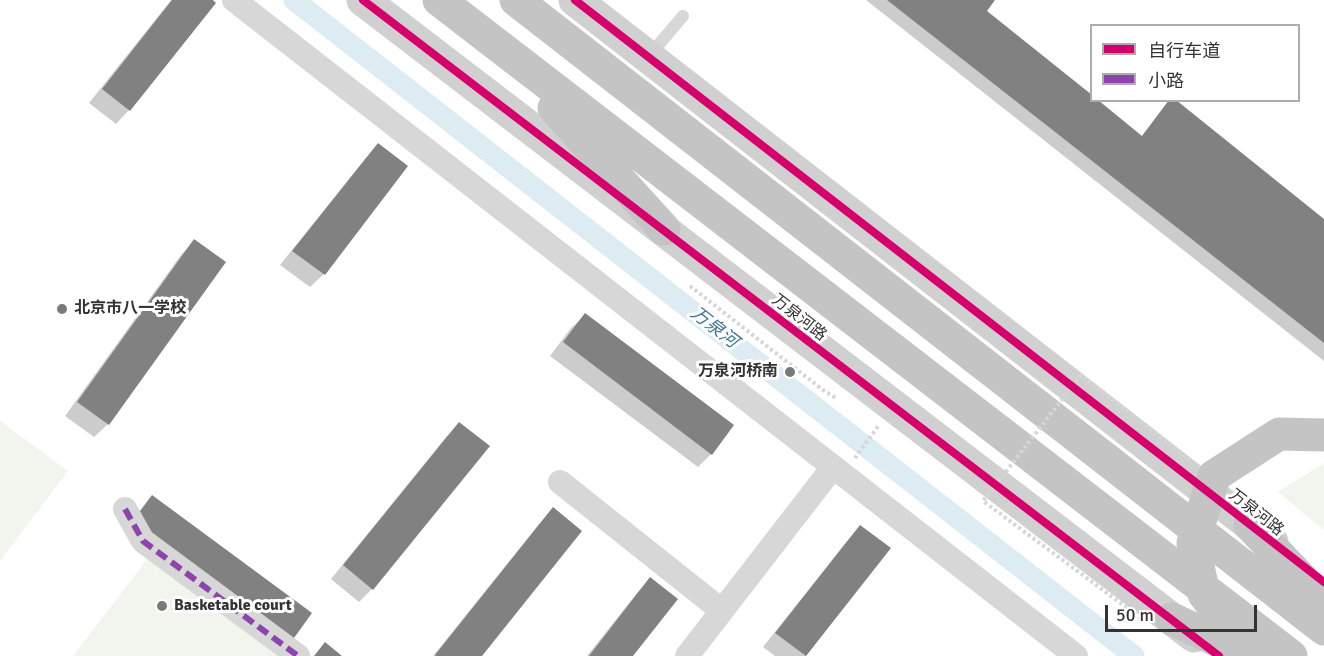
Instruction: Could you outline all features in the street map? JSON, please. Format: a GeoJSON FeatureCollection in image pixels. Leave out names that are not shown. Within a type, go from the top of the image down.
{"type":"FeatureCollection","features":[{"type":"Feature","properties":{"kind":"highway","name":"万泉河路"},"geometry":{"type":"LineString","coordinates":[[439,0],[1292,656]]}},
{"type":"Feature","properties":{"kind":"highway"},"geometry":{"type":"LineString","coordinates":[[516,0],[1324,629]]}},
{"type":"Feature","properties":{"kind":"highway"},"geometry":{"type":"LineString","coordinates":[[496,44],[664,229]]}},
{"type":"Feature","properties":{"kind":"highway"},"geometry":{"type":"LineString","coordinates":[[1252,656],[1204,594],[1193,543],[1214,476],[1279,434],[1324,435]]}},
{"type":"Feature","properties":{"kind":"highway"},"geometry":{"type":"LineString","coordinates":[[1251,517],[1324,602]]}},
{"type":"Feature","properties":{"kind":"highway"},"geometry":{"type":"LineString","coordinates":[[1159,621],[1252,656]]}},
{"type":"Feature","properties":{"kind":"street"},"geometry":{"type":"LineString","coordinates":[[234,0],[1076,656]]}},
{"type":"Feature","properties":{"kind":"street","name":"万泉河路"},"geometry":{"type":"LineString","coordinates":[[363,0],[664,229],[1159,621],[1219,656]]}},
{"type":"Feature","properties":{"kind":"street","name":"万泉河路"},"geometry":{"type":"LineString","coordinates":[[575,0],[1251,517],[1324,582]]}},
{"type":"Feature","properties":{"kind":"street"},"geometry":{"type":"LineString","coordinates":[[687,656],[721,610],[838,470]]}},
{"type":"Feature","properties":{"kind":"street"},"geometry":{"type":"LineString","coordinates":[[560,482],[721,610]]}},
{"type":"Feature","properties":{"kind":"street"},"geometry":{"type":"LineString","coordinates":[[125,509],[143,541],[298,656]]}},
{"type":"Feature","properties":{"kind":"lane"},"geometry":{"type":"LineString","coordinates":[[648,57],[683,16]]}},
{"type":"Feature","properties":{"kind":"path"},"geometry":{"type":"LineString","coordinates":[[1159,621],[983,501],[1080,375],[1198,466]]}},
{"type":"Feature","properties":{"kind":"path"},"geometry":{"type":"LineString","coordinates":[[838,470],[882,423]]}},
{"type":"Feature","properties":{"kind":"path"},"geometry":{"type":"LineString","coordinates":[[1226,487],[1251,517]]}},
{"type":"Feature","properties":{"kind":"shaded area"},"geometry":{"type":"Polygon","coordinates":[[[0,421],[68,471],[0,561],[0,421]]]}},
{"type":"Feature","properties":{"kind":"shaded area"},"geometry":{"type":"Polygon","coordinates":[[[1324,463],[1324,530],[1278,492],[1324,463]]]}},
{"type":"Feature","properties":{"kind":"shaded area","name":"Basketable court"},"geometry":{"type":"Polygon","coordinates":[[[149,557],[278,656],[73,656],[149,557]]]}},
{"type":"Feature","properties":{"kind":"building"},"geometry":{"type":"Polygon","coordinates":[[[172,0],[213,0],[216,3],[130,111],[102,89],[172,0]]]}},
{"type":"Feature","properties":{"kind":"building"},"geometry":{"type":"Polygon","coordinates":[[[887,0],[995,0],[987,11],[1090,93],[1090,102],[1100,102],[1142,136],[1168,102],[1178,102],[1324,219],[1324,343],[887,0]]]}},
{"type":"Feature","properties":{"kind":"building"},"geometry":{"type":"Polygon","coordinates":[[[378,143],[408,166],[325,275],[292,251],[378,143]]]}},
{"type":"Feature","properties":{"kind":"building"},"geometry":{"type":"Polygon","coordinates":[[[194,239],[226,262],[109,425],[77,402],[194,239]]]}},
{"type":"Feature","properties":{"kind":"building"},"geometry":{"type":"Polygon","coordinates":[[[585,313],[734,425],[712,455],[563,342],[585,313]]]}},
{"type":"Feature","properties":{"kind":"building"},"geometry":{"type":"Polygon","coordinates":[[[459,422],[490,446],[373,590],[343,565],[459,422]]]}},
{"type":"Feature","properties":{"kind":"building"},"geometry":{"type":"Polygon","coordinates":[[[152,495],[312,613],[294,638],[134,519],[152,495]]]}},
{"type":"Feature","properties":{"kind":"building"},"geometry":{"type":"Polygon","coordinates":[[[553,507],[582,531],[482,656],[436,656],[435,655],[553,507]]]}},
{"type":"Feature","properties":{"kind":"building"},"geometry":{"type":"Polygon","coordinates":[[[860,525],[891,548],[806,656],[775,633],[860,525]]]}},
{"type":"Feature","properties":{"kind":"building"},"geometry":{"type":"Polygon","coordinates":[[[650,577],[678,599],[633,656],[589,656],[650,577]]]}},
{"type":"Feature","properties":{"kind":"building"},"geometry":{"type":"Polygon","coordinates":[[[325,642],[342,656],[314,656],[325,642]]]}},
{"type":"Feature","properties":{"kind":"waterway","name":"万泉河"},"geometry":{"type":"LineString","coordinates":[[294,0],[1134,656]]}},
{"type":"Feature","properties":{"kind":"marked path"},"geometry":{"type":"LineString","coordinates":[[125,509],[143,541],[298,656]]}},
{"type":"Feature","properties":{"kind":"cycle path"},"geometry":{"type":"LineString","coordinates":[[363,0],[1219,656]]}},
{"type":"Feature","properties":{"kind":"cycle path"},"geometry":{"type":"LineString","coordinates":[[575,0],[1324,582]]}},
{"type":"Feature","properties":{"kind":"place","name":"北京市八一学校"},"geometry":{"type":"Point","coordinates":[62,309]}},
{"type":"Feature","properties":{"kind":"place","name":"万泉河桥南"},"geometry":{"type":"Point","coordinates":[790,372]}},
{"type":"Feature","properties":{"kind":"place","name":"Basketable court"},"geometry":{"type":"Point","coordinates":[162,606]}}]}
